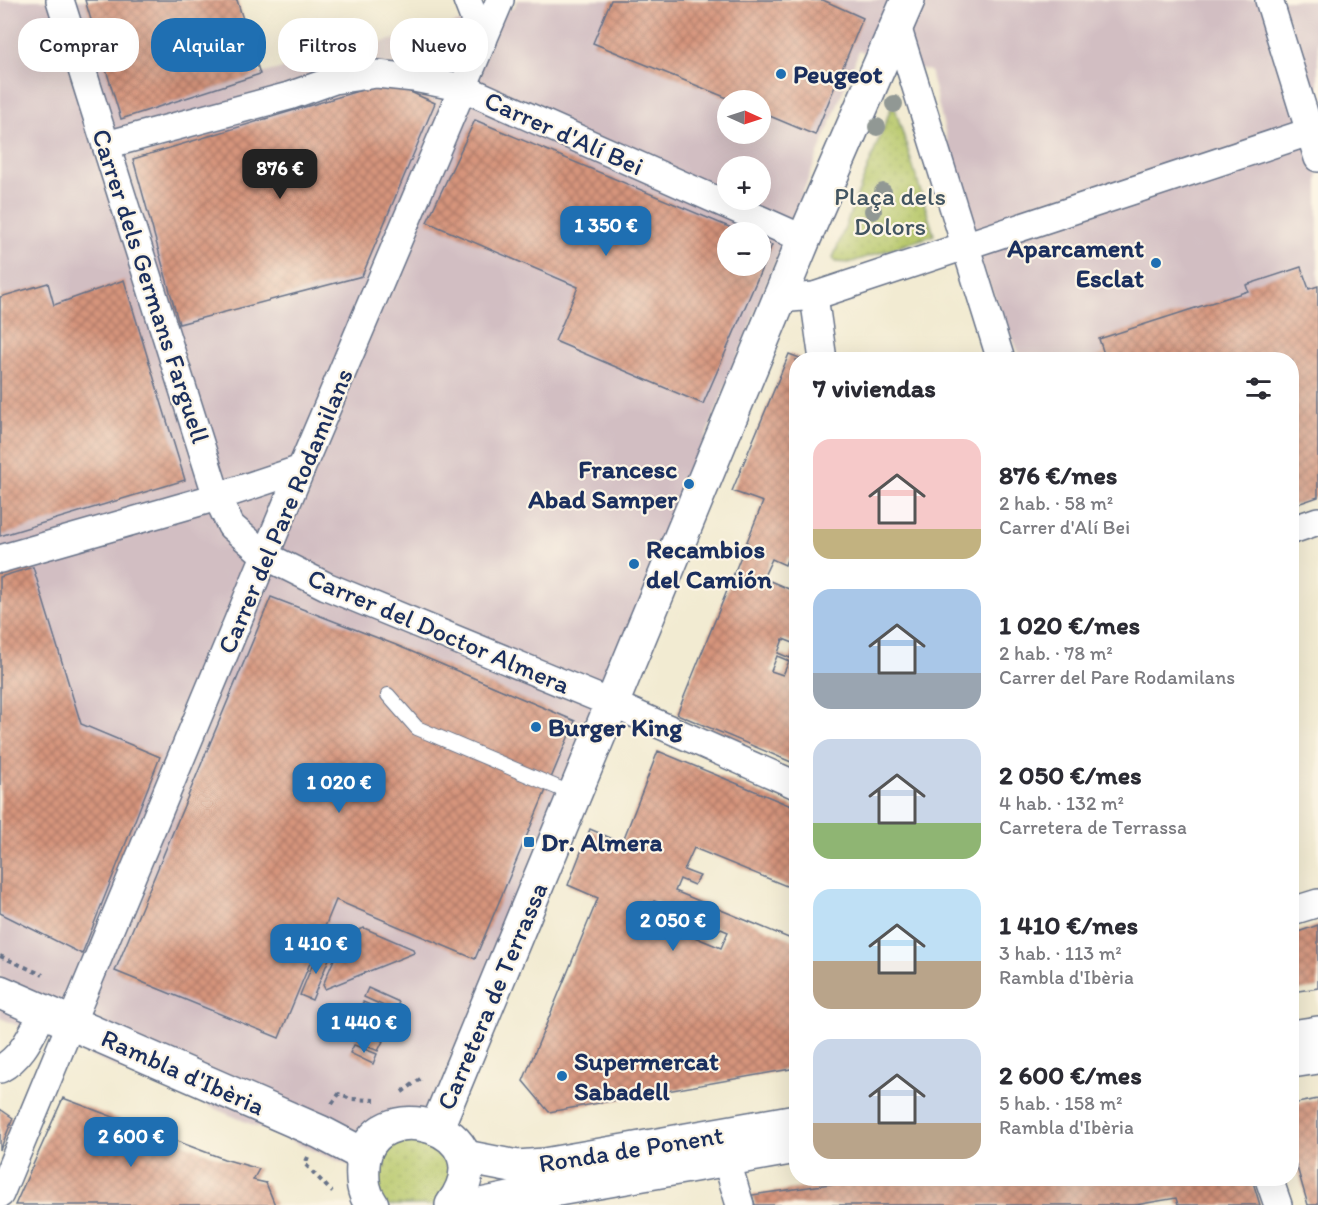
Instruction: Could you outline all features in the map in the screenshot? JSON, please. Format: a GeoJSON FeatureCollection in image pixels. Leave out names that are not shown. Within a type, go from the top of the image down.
{"type":"FeatureCollection","features":[{"type":"Feature","properties":{"kind":"main road","name":"Carretera de Terrassa"},"geometry":{"type":"LineString","coordinates":[[437,1127],[804,239],[902,13]]}},
{"type":"Feature","properties":{"kind":"main road","name":"Rambla d'Ibèria"},"geometry":{"type":"LineString","coordinates":[[0,992],[320,1132],[364,1155]]}},
{"type":"Feature","properties":{"kind":"main road"},"geometry":{"type":"LineString","coordinates":[[1299,1036],[1318,1032]]}},
{"type":"Feature","properties":{"kind":"main road"},"geometry":{"type":"LineString","coordinates":[[1299,1060],[1318,1057]]}},
{"type":"Feature","properties":{"kind":"main road","name":"Ronda de Ponent"},"geometry":{"type":"LineString","coordinates":[[465,1157],[516,1167],[544,1165],[789,1122]]}},
{"type":"Feature","properties":{"kind":"main road"},"geometry":{"type":"LineString","coordinates":[[372,1205],[364,1187],[364,1155],[376,1137],[398,1125],[423,1123],[437,1127],[450,1135],[465,1157],[464,1184],[452,1205]]}},
{"type":"Feature","properties":{"kind":"main road","name":"Ronda de Ponent"},"geometry":{"type":"LineString","coordinates":[[481,1205],[789,1148]]}},
{"type":"Feature","properties":{"kind":"street","name":"Carrer dels Germans Farguell"},"geometry":{"type":"LineString","coordinates":[[60,0],[217,497],[231,526],[266,556]]}},
{"type":"Feature","properties":{"kind":"street"},"geometry":{"type":"LineString","coordinates":[[467,0],[474,18]]}},
{"type":"Feature","properties":{"kind":"street","name":"Carrer del Pare Rodamilans"},"geometry":{"type":"LineString","coordinates":[[488,29],[500,0]]}},
{"type":"Feature","properties":{"kind":"street"},"geometry":{"type":"LineString","coordinates":[[1269,0],[1314,130],[1318,158]]}},
{"type":"Feature","properties":{"kind":"street"},"geometry":{"type":"LineString","coordinates":[[902,13],[966,245],[999,352]]}},
{"type":"Feature","properties":{"kind":"street","name":"Carrer del Pare Rodamilans"},"geometry":{"type":"LineString","coordinates":[[58,1017],[266,556],[470,72]]}},
{"type":"Feature","properties":{"kind":"street","name":"Carrer d'Alí Bei"},"geometry":{"type":"LineString","coordinates":[[106,145],[288,96],[334,80],[377,74],[414,78],[464,88],[804,239]]}},
{"type":"Feature","properties":{"kind":"street"},"geometry":{"type":"LineString","coordinates":[[780,299],[814,296],[1314,130]]}},
{"type":"Feature","properties":{"kind":"street"},"geometry":{"type":"LineString","coordinates":[[814,296],[822,352]]}},
{"type":"Feature","properties":{"kind":"street"},"geometry":{"type":"LineString","coordinates":[[0,559],[217,497],[301,469]]}},
{"type":"Feature","properties":{"kind":"street"},"geometry":{"type":"LineString","coordinates":[[1299,528],[1318,521]]}},
{"type":"Feature","properties":{"kind":"street","name":"Carrer del Doctor Almera"},"geometry":{"type":"LineString","coordinates":[[266,556],[326,586],[613,704],[789,782]]}},
{"type":"Feature","properties":{"kind":"street"},"geometry":{"type":"LineString","coordinates":[[1299,909],[1318,903]]}},
{"type":"Feature","properties":{"kind":"street"},"geometry":{"type":"LineString","coordinates":[[0,1069],[9,1064],[58,1017]]}},
{"type":"Feature","properties":{"kind":"street"},"geometry":{"type":"LineString","coordinates":[[0,1194],[58,1017]]}},
{"type":"Feature","properties":{"kind":"street"},"geometry":{"type":"LineString","coordinates":[[726,1159],[740,1205]]}},
{"type":"Feature","properties":{"kind":"street"},"geometry":{"type":"LineString","coordinates":[[1271,1186],[1278,1205]]}},
{"type":"Feature","properties":{"kind":"lane"},"geometry":{"type":"LineString","coordinates":[[388,695],[417,728],[575,795]]}},
{"type":"Feature","properties":{"kind":"path"},"geometry":{"type":"LineString","coordinates":[[397,1095],[426,1075]]}},
{"type":"Feature","properties":{"kind":"path"},"geometry":{"type":"LineString","coordinates":[[339,1094],[350,1099],[377,1100]]}},
{"type":"Feature","properties":{"kind":"path"},"geometry":{"type":"LineString","coordinates":[[305,1164],[334,1194]]}},
{"type":"Feature","properties":{"kind":"shaded area"},"geometry":{"type":"Polygon","coordinates":[[[0,0],[237,0],[243,18],[151,18],[151,72],[259,72],[260,74],[278,69],[278,72],[378,72],[378,43],[390,40],[390,72],[488,72],[488,18],[476,18],[514,8],[517,0],[1318,0],[1318,497],[1299,504],[1299,352],[1019,352],[975,251],[930,71],[859,51],[771,273],[771,222],[717,222],[717,276],[770,276],[407,1190],[0,1018],[0,0]]]}},
{"type":"Feature","properties":{"kind":"green space","name":"Plaça dels Dolors"},"geometry":{"type":"Polygon","coordinates":[[[891,108],[895,108],[934,235],[849,263],[835,262],[833,258],[891,108]]]}},
{"type":"Feature","properties":{"kind":"green space"},"geometry":{"type":"Polygon","coordinates":[[[369,1137],[456,1143],[450,1205],[370,1205],[369,1137]]]}},
{"type":"Feature","properties":{"kind":"building"},"geometry":{"type":"Polygon","coordinates":[[[85,0],[237,0],[243,18],[151,18],[151,72],[259,72],[260,74],[121,119],[107,72],[139,72],[139,18],[90,18],[85,0]]]}},
{"type":"Feature","properties":{"kind":"building"},"geometry":{"type":"Polygon","coordinates":[[[611,0],[823,0],[863,18],[815,135],[771,117],[771,90],[717,90],[717,94],[593,43],[611,0]]]}},
{"type":"Feature","properties":{"kind":"building"},"geometry":{"type":"Polygon","coordinates":[[[388,82],[435,103],[362,276],[179,324],[133,159],[388,82]]]}},
{"type":"Feature","properties":{"kind":"building"},"geometry":{"type":"Polygon","coordinates":[[[475,120],[717,222],[717,276],[759,276],[703,404],[555,341],[578,287],[427,222],[475,120]]]}},
{"type":"Feature","properties":{"kind":"building"},"geometry":{"type":"Polygon","coordinates":[[[1301,267],[1309,289],[1318,286],[1318,497],[1299,504],[1299,352],[1103,352],[1099,339],[1248,291],[1246,285],[1301,267]]]}},
{"type":"Feature","properties":{"kind":"building"},"geometry":{"type":"Polygon","coordinates":[[[124,280],[185,480],[0,536],[0,297],[48,283],[54,305],[124,280]]]}},
{"type":"Feature","properties":{"kind":"building"},"geometry":{"type":"Polygon","coordinates":[[[789,354],[789,558],[785,565],[772,559],[763,578],[789,589],[789,641],[783,639],[778,653],[789,658],[789,661],[789,761],[677,714],[763,502],[732,491],[789,354]],[[777,656],[771,671],[783,675],[789,661],[777,656]]]}},
{"type":"Feature","properties":{"kind":"building"},"geometry":{"type":"Polygon","coordinates":[[[33,567],[81,724],[160,757],[82,954],[0,913],[0,577],[33,567]]]}},
{"type":"Feature","properties":{"kind":"building"},"geometry":{"type":"Polygon","coordinates":[[[271,597],[396,645],[575,721],[475,959],[336,900],[279,1038],[115,971],[271,597]]]}},
{"type":"Feature","properties":{"kind":"building"},"geometry":{"type":"Polygon","coordinates":[[[658,751],[789,805],[789,887],[694,848],[684,870],[700,876],[694,885],[680,879],[675,891],[789,938],[789,1069],[549,1112],[523,1081],[598,898],[568,885],[590,829],[622,843],[658,751]],[[654,901],[651,908],[667,914],[663,924],[721,948],[728,932],[654,901]]]}},
{"type":"Feature","properties":{"kind":"building"},"geometry":{"type":"Polygon","coordinates":[[[1318,925],[1318,988],[1299,991],[1299,932],[1318,925]]]}},
{"type":"Feature","properties":{"kind":"building"},"geometry":{"type":"Polygon","coordinates":[[[364,928],[413,949],[414,953],[325,989],[323,985],[344,936],[364,928]]]}},
{"type":"Feature","properties":{"kind":"building"},"geometry":{"type":"Polygon","coordinates":[[[319,949],[331,954],[312,1000],[300,995],[319,949]]]}},
{"type":"Feature","properties":{"kind":"building"},"geometry":{"type":"Polygon","coordinates":[[[368,988],[399,1002],[395,1011],[364,997],[368,988]]]}},
{"type":"Feature","properties":{"kind":"building"},"geometry":{"type":"Polygon","coordinates":[[[363,1002],[393,1015],[390,1024],[359,1010],[363,1002]]]}},
{"type":"Feature","properties":{"kind":"building"},"geometry":{"type":"Polygon","coordinates":[[[365,1018],[388,1028],[383,1037],[361,1027],[365,1018]]]}},
{"type":"Feature","properties":{"kind":"building"},"geometry":{"type":"Polygon","coordinates":[[[360,1031],[383,1041],[378,1051],[355,1041],[360,1031]]]}},
{"type":"Feature","properties":{"kind":"building"},"geometry":{"type":"Polygon","coordinates":[[[354,1045],[377,1054],[373,1064],[350,1053],[354,1045]]]}},
{"type":"Feature","properties":{"kind":"building"},"geometry":{"type":"Polygon","coordinates":[[[63,1098],[224,1159],[259,1169],[253,1180],[266,1183],[275,1205],[15,1205],[63,1098]]]}},
{"type":"Feature","properties":{"kind":"building"},"geometry":{"type":"Polygon","coordinates":[[[1318,1099],[1318,1205],[1308,1205],[1299,1174],[1299,1103],[1318,1099]]]}},
{"type":"Feature","properties":{"kind":"building"},"geometry":{"type":"Polygon","coordinates":[[[0,1109],[13,1118],[0,1150],[0,1109]]]}},
{"type":"Feature","properties":{"kind":"building"},"geometry":{"type":"Polygon","coordinates":[[[816,1186],[1254,1186],[1260,1205],[1178,1205],[1176,1198],[1135,1205],[755,1205],[752,1195],[816,1186]]]}},
{"type":"Feature","properties":{"kind":"place","name":"Peugeot"},"geometry":{"type":"Point","coordinates":[781,74]}},
{"type":"Feature","properties":{"kind":"place","name":"Aparcament Esclat"},"geometry":{"type":"Point","coordinates":[1156,263]}},
{"type":"Feature","properties":{"kind":"place","name":"Francesc Abad Samper"},"geometry":{"type":"Point","coordinates":[689,484]}},
{"type":"Feature","properties":{"kind":"place","name":"Recambios del Camión"},"geometry":{"type":"Point","coordinates":[634,564]}},
{"type":"Feature","properties":{"kind":"place","name":"Burger King"},"geometry":{"type":"Point","coordinates":[536,727]}},
{"type":"Feature","properties":{"kind":"place","name":"Dr. Almera"},"geometry":{"type":"Point","coordinates":[529,842]}},
{"type":"Feature","properties":{"kind":"place","name":"Supermercat Sabadell"},"geometry":{"type":"Point","coordinates":[562,1076]}}]}
